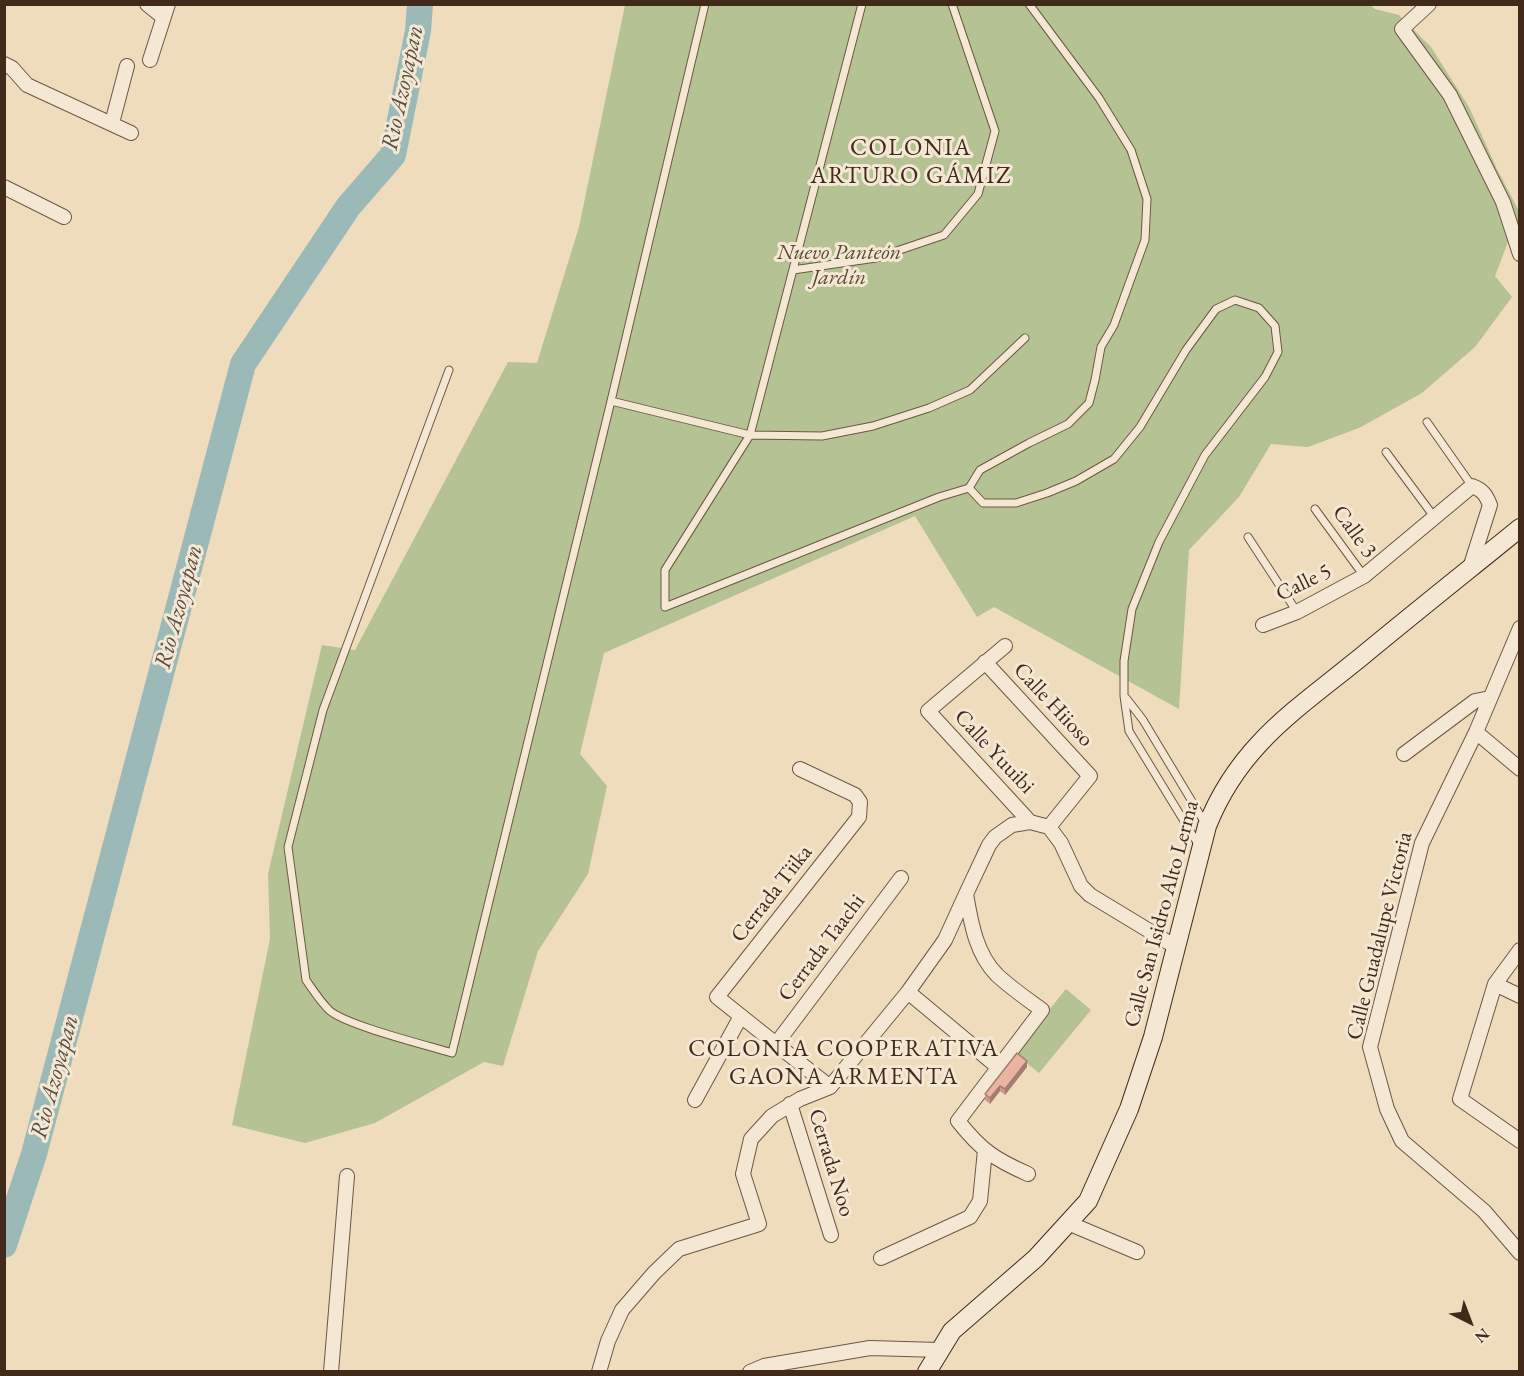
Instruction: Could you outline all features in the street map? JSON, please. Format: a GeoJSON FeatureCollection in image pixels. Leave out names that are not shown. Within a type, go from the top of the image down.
{"type":"FeatureCollection","features":[{"type":"Feature","properties":{"kind":"street"},"geometry":{"type":"LineString","coordinates":[[147,4],[166,11],[150,60]]}},
{"type":"Feature","properties":{"kind":"street"},"geometry":{"type":"LineString","coordinates":[[1429,4],[1402,29],[1455,104],[1503,202],[1520,254]]}},
{"type":"Feature","properties":{"kind":"street"},"geometry":{"type":"LineString","coordinates":[[4,64],[12,68],[27,85],[131,133]]}},
{"type":"Feature","properties":{"kind":"street"},"geometry":{"type":"LineString","coordinates":[[112,123],[127,66]]}},
{"type":"Feature","properties":{"kind":"street"},"geometry":{"type":"LineString","coordinates":[[4,187],[64,217]]}},
{"type":"Feature","properties":{"kind":"street"},"geometry":{"type":"LineString","coordinates":[[1470,568],[1490,505],[1487,496],[1480,489],[1472,486]]}},
{"type":"Feature","properties":{"kind":"street","name":"Calle 5"},"geometry":{"type":"LineString","coordinates":[[1263,625],[1297,612],[1364,576],[1472,486]]}},
{"type":"Feature","properties":{"kind":"street","name":"Calle San Isidro Alto Lerma"},"geometry":{"type":"LineString","coordinates":[[927,1371],[952,1331],[1036,1258],[1088,1201],[1130,1109],[1153,1037],[1206,826],[1220,794],[1235,771],[1274,727],[1520,528]]}},
{"type":"Feature","properties":{"kind":"street","name":"Calle Guadalupe Victoria"},"geometry":{"type":"LineString","coordinates":[[1520,628],[1476,732],[1422,843],[1370,1047],[1387,1110],[1402,1141],[1484,1211],[1520,1253]]}},
{"type":"Feature","properties":{"kind":"street"},"geometry":{"type":"LineString","coordinates":[[986,662],[1005,646]]}},
{"type":"Feature","properties":{"kind":"street","name":"Calle Yuuibi"},"geometry":{"type":"LineString","coordinates":[[986,662],[928,711],[1030,822]]}},
{"type":"Feature","properties":{"kind":"street","name":"Calle Hiioso"},"geometry":{"type":"LineString","coordinates":[[986,662],[1090,776],[1049,827]]}},
{"type":"Feature","properties":{"kind":"street"},"geometry":{"type":"LineString","coordinates":[[1404,754],[1475,700],[1490,698]]}},
{"type":"Feature","properties":{"kind":"street"},"geometry":{"type":"LineString","coordinates":[[1476,732],[1520,769]]}},
{"type":"Feature","properties":{"kind":"street","name":"Cerrada Tiika"},"geometry":{"type":"LineString","coordinates":[[741,1016],[717,997],[859,817],[860,802],[855,795],[800,769]]}},
{"type":"Feature","properties":{"kind":"street"},"geometry":{"type":"LineString","coordinates":[[599,1371],[608,1341],[622,1310],[654,1273],[679,1249],[759,1224],[743,1174],[751,1139],[772,1116],[790,1104],[830,1087],[908,992],[945,940],[989,845],[995,837],[1012,825],[1030,822],[1049,827],[1061,843],[1081,886],[1090,895],[1176,947]]}},
{"type":"Feature","properties":{"kind":"street","name":"Cerrada Taachi"},"geometry":{"type":"LineString","coordinates":[[776,1044],[901,878]]}},
{"type":"Feature","properties":{"kind":"street"},"geometry":{"type":"LineString","coordinates":[[966,894],[978,946],[987,962],[997,975],[1042,1010],[958,1121],[976,1144],[1000,1161],[1028,1174]]}},
{"type":"Feature","properties":{"kind":"street"},"geometry":{"type":"LineString","coordinates":[[1520,950],[1495,984],[1460,1099],[1520,1141]]}},
{"type":"Feature","properties":{"kind":"street"},"geometry":{"type":"LineString","coordinates":[[1495,984],[1520,996]]}},
{"type":"Feature","properties":{"kind":"street"},"geometry":{"type":"LineString","coordinates":[[908,992],[998,1067]]}},
{"type":"Feature","properties":{"kind":"street"},"geometry":{"type":"LineString","coordinates":[[695,1100],[741,1016],[830,1087]]}},
{"type":"Feature","properties":{"kind":"street","name":"Cerrada Noo"},"geometry":{"type":"LineString","coordinates":[[790,1104],[831,1235]]}},
{"type":"Feature","properties":{"kind":"street"},"geometry":{"type":"LineString","coordinates":[[881,1258],[970,1217],[980,1201],[985,1150]]}},
{"type":"Feature","properties":{"kind":"street"},"geometry":{"type":"LineString","coordinates":[[331,1371],[347,1176]]}},
{"type":"Feature","properties":{"kind":"street"},"geometry":{"type":"LineString","coordinates":[[1068,1223],[1137,1252]]}},
{"type":"Feature","properties":{"kind":"street"},"geometry":{"type":"LineString","coordinates":[[750,1371],[756,1368],[870,1348],[939,1350]]}},
{"type":"Feature","properties":{"kind":"lane"},"geometry":{"type":"LineString","coordinates":[[449,370],[323,710],[288,847],[306,980],[315,994],[330,1011],[346,1020],[452,1053],[705,4]]}},
{"type":"Feature","properties":{"kind":"lane"},"geometry":{"type":"LineString","coordinates":[[861,4],[750,435],[665,570],[665,607],[939,497],[969,488],[980,470],[1068,424],[1089,404],[1101,347],[1114,325],[1145,240],[1147,199],[1131,150],[1099,98],[1029,4]]}},
{"type":"Feature","properties":{"kind":"lane"},"geometry":{"type":"LineString","coordinates":[[793,270],[876,258],[944,235],[978,194],[995,131],[952,4]]}},
{"type":"Feature","properties":{"kind":"lane"},"geometry":{"type":"LineString","coordinates":[[969,488],[983,503],[1016,504],[1076,482],[1114,459],[1140,427],[1186,350],[1216,309],[1235,300],[1260,308],[1275,326],[1278,352],[1265,377],[1205,454],[1159,542],[1132,609],[1124,661],[1124,696],[1129,731],[1200,848]]}},
{"type":"Feature","properties":{"kind":"lane"},"geometry":{"type":"LineString","coordinates":[[611,401],[750,435],[822,436],[873,426],[929,408],[970,390],[1026,339]]}},
{"type":"Feature","properties":{"kind":"lane"},"geometry":{"type":"LineString","coordinates":[[1427,422],[1472,486]]}},
{"type":"Feature","properties":{"kind":"lane"},"geometry":{"type":"LineString","coordinates":[[1386,452],[1435,518]]}},
{"type":"Feature","properties":{"kind":"lane","name":"Calle 3"},"geometry":{"type":"LineString","coordinates":[[1315,509],[1364,576]]}},
{"type":"Feature","properties":{"kind":"lane"},"geometry":{"type":"LineString","coordinates":[[1248,537],[1297,612]]}},
{"type":"Feature","properties":{"kind":"lane"},"geometry":{"type":"LineString","coordinates":[[1124,696],[1143,720],[1206,826]]}},
{"type":"Feature","properties":{"kind":"green space","name":"Nuevo Panteón Jardín"},"geometry":{"type":"Polygon","coordinates":[[[625,5],[1370,5],[1375,9],[1399,15],[1431,47],[1469,107],[1519,211],[1519,241],[1508,242],[1495,276],[1512,297],[1475,347],[1422,393],[1359,428],[1308,447],[1271,444],[1239,497],[1189,550],[1179,709],[994,607],[977,617],[915,516],[604,653],[580,754],[607,786],[588,874],[538,951],[503,1066],[484,1062],[375,1123],[305,1143],[232,1125],[270,939],[268,874],[322,645],[355,650],[508,362],[537,363],[579,227],[625,5]]]}},
{"type":"Feature","properties":{"kind":"green space"},"geometry":{"type":"Polygon","coordinates":[[[1066,989],[1091,1010],[1039,1073],[1014,1053],[1066,989]]]}},
{"type":"Feature","properties":{"kind":"building"},"geometry":{"type":"Polygon","coordinates":[[[1017,1053],[1027,1061],[1005,1089],[1000,1086],[990,1098],[985,1094],[1017,1053]]]}},
{"type":"Feature","properties":{"kind":"waterway","name":"Rio Azoyapan"},"geometry":{"type":"LineString","coordinates":[[4,1245],[34,1154],[243,364],[348,207],[393,155],[418,31],[420,4]]}},
{"type":"Feature","properties":{"kind":"district","name":"COLONIA ARTURO GÁMIZ"},"geometry":{"type":"Point","coordinates":[911,162]}},
{"type":"Feature","properties":{"kind":"district","name":"COLONIA COOPERATIVA GAONA ARMENTA"},"geometry":{"type":"Point","coordinates":[844,1063]}}]}
